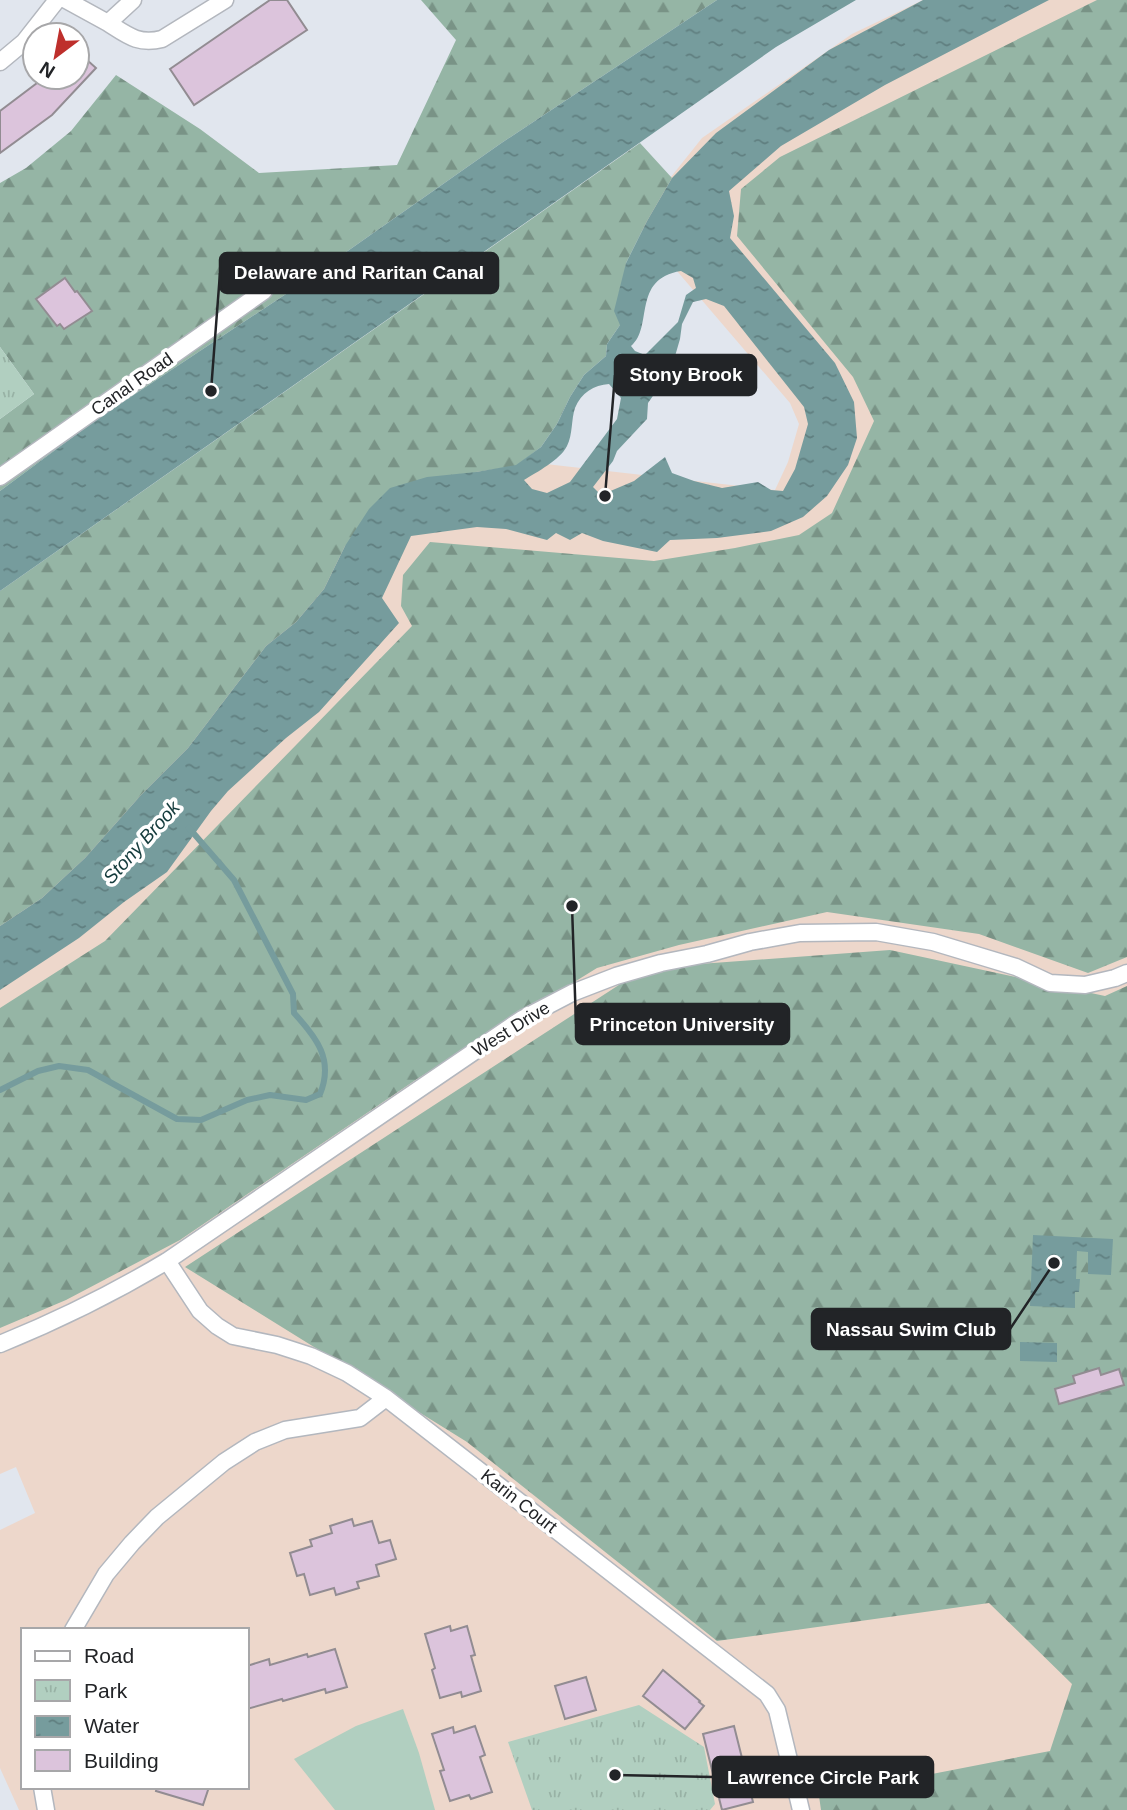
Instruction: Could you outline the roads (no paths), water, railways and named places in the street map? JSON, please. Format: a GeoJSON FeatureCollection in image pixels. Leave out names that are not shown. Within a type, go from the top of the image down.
{"type":"FeatureCollection","features":[{"type":"Feature","properties":{"kind":"street"},"geometry":{"type":"LineString","coordinates":[[0,62],[24,42],[57,0]]}},
{"type":"Feature","properties":{"kind":"street"},"geometry":{"type":"LineString","coordinates":[[66,0],[136,40],[150,42],[162,39],[225,0]]}},
{"type":"Feature","properties":{"kind":"street"},"geometry":{"type":"LineString","coordinates":[[108,23],[133,0]]}},
{"type":"Feature","properties":{"kind":"street","name":"Canal Road"},"geometry":{"type":"LineString","coordinates":[[0,477],[264,291]]}},
{"type":"Feature","properties":{"kind":"street","name":"West Drive"},"geometry":{"type":"LineString","coordinates":[[0,1344],[80,1310],[167,1261],[522,1019],[572,993],[626,974],[750,942],[800,933],[876,932],[933,942],[1016,967],[1050,983],[1085,985],[1127,973]]}},
{"type":"Feature","properties":{"kind":"street","name":"Karin Court"},"geometry":{"type":"LineString","coordinates":[[167,1261],[200,1311],[217,1326],[233,1336],[277,1345],[311,1356],[347,1373],[386,1398],[767,1694],[777,1710],[801,1810]]}},
{"type":"Feature","properties":{"kind":"street"},"geometry":{"type":"LineString","coordinates":[[74,1628],[106,1574],[132,1543],[191,1487],[224,1462],[255,1442],[285,1430],[360,1418],[386,1398]]}},
{"type":"Feature","properties":{"kind":"street"},"geometry":{"type":"LineString","coordinates":[[42,1789],[46,1810]]}},
{"type":"Feature","properties":{"kind":"water"},"geometry":{"type":"Polygon","coordinates":[[[717,0],[856,0],[776,47],[0,591],[0,491],[93,422],[295,288],[500,144],[717,0]]]}},
{"type":"Feature","properties":{"kind":"water","name":"Stony Brook"},"geometry":{"type":"Polygon","coordinates":[[[923,0],[1049,0],[885,85],[781,146],[729,191],[734,216],[730,238],[835,363],[854,402],[857,438],[848,465],[827,496],[803,517],[771,531],[717,538],[670,540],[657,552],[603,541],[582,533],[570,540],[556,533],[547,540],[506,529],[477,527],[411,536],[382,598],[399,623],[319,712],[228,791],[167,872],[79,938],[0,990],[0,926],[42,898],[85,858],[141,795],[188,748],[266,646],[296,622],[324,589],[345,546],[369,509],[390,488],[427,477],[516,465],[541,447],[584,375],[606,356],[607,344],[620,325],[614,311],[626,263],[672,178],[716,133],[829,50],[923,0]],[[681,271],[665,276],[655,283],[649,293],[638,338],[631,346],[635,351],[645,355],[678,322],[686,295],[696,288],[693,278],[681,271]],[[706,299],[693,302],[682,324],[671,370],[648,403],[647,419],[617,451],[613,461],[593,487],[601,495],[634,481],[665,457],[672,473],[722,488],[758,482],[771,490],[783,491],[795,469],[808,424],[804,407],[724,306],[706,299]],[[609,384],[593,388],[578,403],[564,451],[524,480],[532,489],[547,493],[570,482],[617,419],[621,398],[609,384]]]}},
{"type":"Feature","properties":{"kind":"water"},"geometry":{"type":"Polygon","coordinates":[[[1033,1235],[1113,1239],[1111,1275],[1088,1274],[1088,1252],[1077,1251],[1076,1279],[1080,1279],[1079,1292],[1075,1292],[1075,1308],[1030,1306],[1033,1235]]]}},
{"type":"Feature","properties":{"kind":"water"},"geometry":{"type":"Polygon","coordinates":[[[1020,1342],[1057,1343],[1057,1362],[1020,1361],[1020,1342]]]}},
{"type":"Feature","properties":{"kind":"waterway"},"geometry":{"type":"LineString","coordinates":[[0,1090],[38,1071],[59,1066],[88,1070],[177,1119],[201,1120],[247,1100],[270,1095],[306,1100],[320,1094],[325,1071],[321,1050],[310,1031],[294,1013],[293,994],[234,880],[189,828]]}},
{"type":"Feature","properties":{"kind":"place","name":"Delaware and Raritan Canal"},"geometry":{"type":"Point","coordinates":[211,391]}},
{"type":"Feature","properties":{"kind":"place","name":"Stony Brook"},"geometry":{"type":"Point","coordinates":[605,496]}},
{"type":"Feature","properties":{"kind":"place","name":"Princeton University"},"geometry":{"type":"Point","coordinates":[572,906]}},
{"type":"Feature","properties":{"kind":"place","name":"Nassau Swim Club"},"geometry":{"type":"Point","coordinates":[1054,1263]}},
{"type":"Feature","properties":{"kind":"place","name":"Lawrence Circle Park"},"geometry":{"type":"Point","coordinates":[615,1775]}}]}
